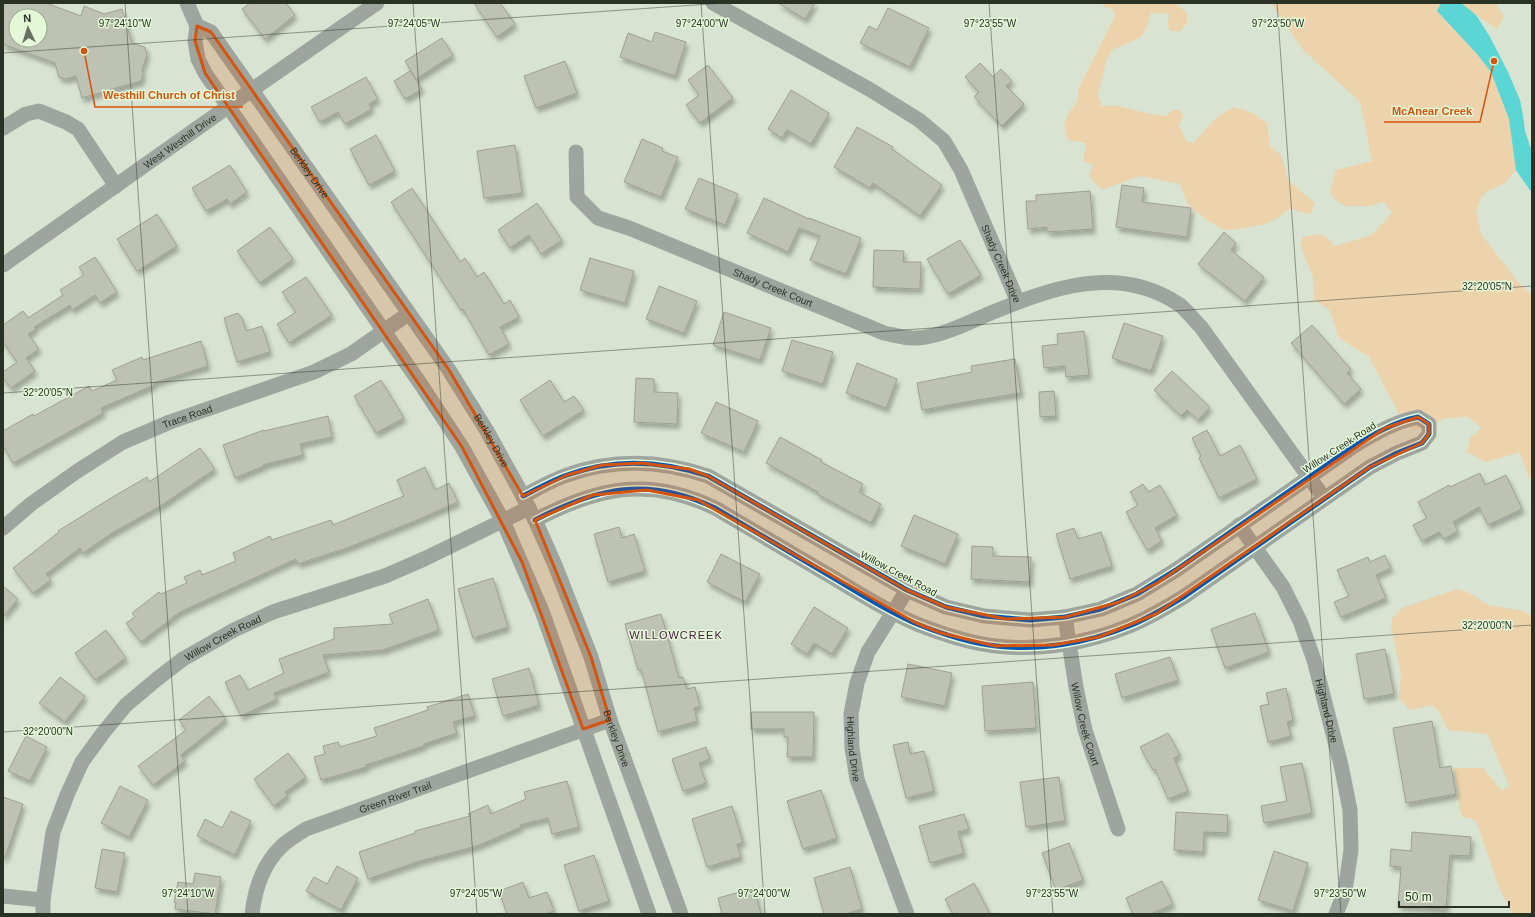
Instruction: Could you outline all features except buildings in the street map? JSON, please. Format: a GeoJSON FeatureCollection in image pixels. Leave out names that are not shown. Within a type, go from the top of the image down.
{"type":"FeatureCollection","features":[{"type":"Feature","properties":{"kind":"street"},"geometry":{"type":"LineString","coordinates":[[187,3],[197,26],[195,41],[198,59],[205,73],[385,332],[462,447],[503,521],[542,611],[649,914]]}},
{"type":"Feature","properties":{"kind":"street","name":"West Westhill Drive"},"geometry":{"type":"LineString","coordinates":[[3,265],[376,3]]}},
{"type":"Feature","properties":{"kind":"street","name":"Shady Creek Drive"},"geometry":{"type":"LineString","coordinates":[[713,3],[869,89],[919,120],[944,141],[961,170],[1018,302],[1072,285],[1103,282],[1132,284],[1159,294],[1181,306],[1201,327],[1324,498]]}},
{"type":"Feature","properties":{"kind":"street","name":"Berkley Drive"},"geometry":{"type":"LineString","coordinates":[[197,26],[211,32],[408,314],[449,370],[487,431],[529,508],[555,565],[591,657],[610,720],[681,914]]}},
{"type":"Feature","properties":{"kind":"street"},"geometry":{"type":"LineString","coordinates":[[3,128],[26,114],[39,111],[66,122],[78,129],[116,186]]}},
{"type":"Feature","properties":{"kind":"street","name":"Shady Creek Court"},"geometry":{"type":"LineString","coordinates":[[576,152],[577,197],[598,218],[629,228],[884,333],[917,338],[946,332],[1018,302]]}},
{"type":"Feature","properties":{"kind":"street","name":"Trace Road"},"geometry":{"type":"LineString","coordinates":[[3,528],[31,504],[76,472],[123,442],[170,422],[314,372],[351,354],[385,332],[408,314]]}},
{"type":"Feature","properties":{"kind":"street","name":"Willow Creek Road"},"geometry":{"type":"LineString","coordinates":[[43,907],[53,832],[67,795],[82,762],[126,705],[157,679],[183,659],[234,630],[273,612],[385,576],[503,521],[529,508],[567,475],[602,465],[622,463],[668,465],[689,470],[708,476],[907,590],[946,607],[984,616],[1030,620],[1065,617],[1101,609],[1137,594],[1176,570],[1354,446],[1384,428],[1418,417],[1429,424],[1429,434],[1422,443],[1397,453],[1370,467],[1185,596],[1156,614],[1106,634],[1069,643],[1023,647],[995,646],[942,633],[893,612],[714,508],[698,500],[666,491],[613,490],[593,494],[559,507],[529,508]]}},
{"type":"Feature","properties":{"kind":"street","name":"Highland Drive"},"geometry":{"type":"LineString","coordinates":[[1239,525],[1282,586],[1300,621],[1314,660],[1342,765],[1350,810],[1350,850],[1345,890],[1336,914]]}},
{"type":"Feature","properties":{"kind":"street","name":"Highland Drive"},"geometry":{"type":"LineString","coordinates":[[907,590],[868,652],[857,682],[851,714],[852,748],[857,779],[908,914]]}},
{"type":"Feature","properties":{"kind":"street","name":"Willow Creek Court"},"geometry":{"type":"LineString","coordinates":[[1065,617],[1085,730],[1118,829]]}},
{"type":"Feature","properties":{"kind":"street","name":"Green River Trail"},"geometry":{"type":"LineString","coordinates":[[252,914],[254,899],[260,878],[270,859],[284,845],[306,829],[610,720]]}},
{"type":"Feature","properties":{"kind":"street"},"geometry":{"type":"LineString","coordinates":[[3,896],[43,907]]}},
{"type":"Feature","properties":{"kind":"highlighted area"},"geometry":{"type":"Polygon","coordinates":[[[197,26],[211,32],[449,370],[523,496],[567,475],[602,465],[641,463],[689,469],[708,476],[907,590],[946,607],[1006,619],[1065,617],[1119,602],[1157,583],[1385,428],[1418,417],[1429,424],[1429,434],[1422,443],[1370,467],[1156,614],[1099,637],[1054,645],[995,646],[941,633],[916,623],[698,500],[647,490],[593,495],[535,520],[591,657],[610,720],[583,729],[522,562],[462,447],[205,73],[195,41],[197,26]]]}},
{"type":"Feature","properties":{"kind":"shaded area"},"geometry":{"type":"Polygon","coordinates":[[[1103,3],[1175,3],[1187,13],[1187,23],[1180,31],[1170,31],[1167,24],[1170,14],[1151,13],[1147,27],[1141,37],[1112,50],[1106,61],[1098,95],[1102,106],[1118,106],[1150,114],[1166,116],[1173,110],[1180,110],[1183,116],[1179,126],[1187,142],[1193,143],[1216,118],[1233,107],[1253,113],[1267,123],[1270,146],[1281,155],[1288,180],[1315,203],[1311,214],[1289,209],[1278,218],[1266,224],[1240,229],[1224,230],[1208,221],[1188,205],[1180,184],[1140,176],[1102,190],[1089,176],[1093,165],[1083,161],[1086,143],[1068,140],[1064,126],[1068,114],[1078,100],[1078,90],[1115,16],[1113,10],[1103,6],[1103,3]]]}},
{"type":"Feature","properties":{"kind":"shaded area"},"geometry":{"type":"Polygon","coordinates":[[[1271,3],[1441,3],[1437,11],[1477,54],[1491,72],[1509,119],[1516,170],[1505,183],[1486,192],[1481,198],[1476,212],[1481,234],[1518,282],[1532,295],[1532,478],[1529,479],[1520,452],[1486,462],[1467,452],[1470,438],[1482,428],[1468,417],[1447,418],[1420,428],[1413,429],[1402,420],[1369,357],[1339,338],[1330,311],[1314,299],[1313,277],[1300,244],[1303,237],[1321,235],[1335,246],[1372,235],[1392,213],[1384,202],[1369,206],[1345,206],[1333,198],[1330,192],[1336,170],[1372,161],[1360,102],[1303,50],[1271,3]]]}},
{"type":"Feature","properties":{"kind":"shaded area"},"geometry":{"type":"Polygon","coordinates":[[[1461,3],[1495,3],[1504,16],[1497,29],[1461,3]]]}},
{"type":"Feature","properties":{"kind":"shaded area"},"geometry":{"type":"Polygon","coordinates":[[[1457,589],[1470,593],[1488,605],[1523,611],[1532,616],[1532,914],[1513,914],[1499,888],[1477,823],[1471,818],[1463,818],[1460,811],[1454,768],[1483,768],[1502,791],[1509,785],[1487,734],[1448,730],[1438,710],[1432,705],[1410,710],[1399,698],[1401,676],[1391,626],[1392,618],[1402,608],[1457,589]]]}},
{"type":"Feature","properties":{"kind":"water"},"geometry":{"type":"Polygon","coordinates":[[[1441,3],[1461,3],[1476,15],[1490,37],[1508,72],[1520,100],[1525,131],[1532,152],[1532,193],[1516,170],[1509,119],[1491,72],[1477,54],[1437,11],[1441,3]]]}},
{"type":"Feature","properties":{"kind":"cycle path"},"geometry":{"type":"LineString","coordinates":[[523,496],[561,477],[602,466],[638,463],[655,464],[690,471],[708,476],[907,590],[946,607],[984,616],[1030,620],[1065,617],[1101,609],[1137,594],[1176,570],[1369,437],[1392,425],[1418,417],[1429,424],[1429,434],[1422,443],[1397,453],[1370,467],[1185,596],[1165,608],[1136,623],[1113,632],[1081,641],[1047,646],[1013,647],[986,645],[956,638],[917,624],[871,600],[715,508],[691,498],[668,492],[646,489],[602,493],[580,500],[535,520]]}},
{"type":"Feature","properties":{"kind":"place","name":"Westhill Church of Christ"},"geometry":{"type":"Point","coordinates":[84,51]}},
{"type":"Feature","properties":{"kind":"place","name":"McAnear Creek"},"geometry":{"type":"Point","coordinates":[1494,61]}},
{"type":"Feature","properties":{"kind":"district","name":"WILLOWCREEK"},"geometry":{"type":"Point","coordinates":[676,635]}}]}
